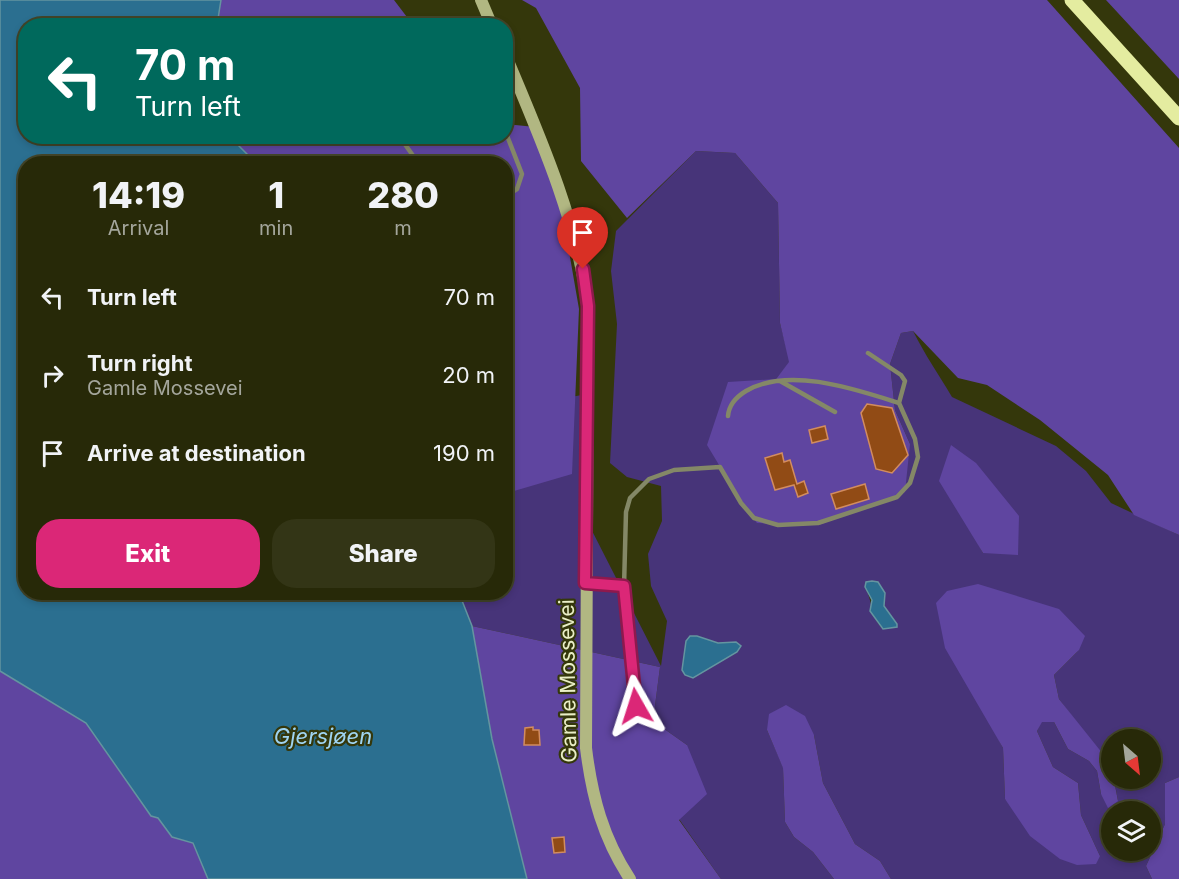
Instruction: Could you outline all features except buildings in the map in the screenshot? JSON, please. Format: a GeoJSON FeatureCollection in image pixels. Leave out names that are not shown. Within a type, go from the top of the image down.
{"type":"FeatureCollection","features":[{"type":"Feature","properties":{"kind":"highway"},"geometry":{"type":"LineString","coordinates":[[1072,0],[1179,118]]}},
{"type":"Feature","properties":{"kind":"highway"},"geometry":{"type":"LineString","coordinates":[[1084,0],[1179,104]]}},
{"type":"Feature","properties":{"kind":"main road"},"geometry":{"type":"LineString","coordinates":[[482,0],[489,18]]}},
{"type":"Feature","properties":{"kind":"main road","name":"Gamle Mossevei"},"geometry":{"type":"LineString","coordinates":[[513,74],[557,182],[574,233],[584,278],[588,306],[585,701],[590,783],[599,821],[630,879]]}},
{"type":"Feature","properties":{"kind":"lane"},"geometry":{"type":"LineString","coordinates":[[513,90],[518,86]]}},
{"type":"Feature","properties":{"kind":"lane"},"geometry":{"type":"LineString","coordinates":[[510,144],[522,174],[517,189],[513,192]]}},
{"type":"Feature","properties":{"kind":"lane"},"geometry":{"type":"LineString","coordinates":[[636,706],[624,586],[626,512],[630,498],[650,479],[674,470],[720,467],[741,503],[754,518],[778,525],[818,524],[897,497],[910,483],[918,457],[915,439],[899,403],[905,381],[901,375],[868,353]]}},
{"type":"Feature","properties":{"kind":"lane"},"geometry":{"type":"LineString","coordinates":[[728,416],[730,405],[742,393],[757,384],[776,379],[795,379],[899,403]]}},
{"type":"Feature","properties":{"kind":"lane"},"geometry":{"type":"LineString","coordinates":[[776,379],[835,412]]}},
{"type":"Feature","properties":{"kind":"lane"},"geometry":{"type":"LineString","coordinates":[[585,583],[624,586]]}},
{"type":"Feature","properties":{"kind":"shaded area"},"geometry":{"type":"Polygon","coordinates":[[[221,0],[394,0],[408,18],[218,18],[221,0]]]}},
{"type":"Feature","properties":{"kind":"shaded area"},"geometry":{"type":"Polygon","coordinates":[[[522,0],[1047,0],[1179,148],[1179,535],[1134,515],[1108,475],[1040,420],[987,385],[958,378],[913,331],[901,333],[890,364],[895,410],[910,444],[905,492],[819,525],[757,523],[745,508],[707,445],[728,382],[776,379],[789,362],[780,323],[778,203],[735,153],[696,151],[627,218],[581,161],[580,88],[536,8],[522,0]]]}},
{"type":"Feature","properties":{"kind":"shaded area"},"geometry":{"type":"Polygon","coordinates":[[[1106,0],[1179,0],[1179,79],[1106,0]]]}},
{"type":"Feature","properties":{"kind":"shaded area"},"geometry":{"type":"Polygon","coordinates":[[[513,125],[535,127],[557,182],[579,309],[572,474],[514,491],[513,489],[513,156],[249,156],[238,144],[513,144],[513,125]]]}},
{"type":"Feature","properties":{"kind":"shaded area"},"geometry":{"type":"Polygon","coordinates":[[[696,151],[735,153],[778,203],[780,323],[790,362],[776,379],[910,444],[895,410],[890,364],[901,333],[913,331],[952,397],[1056,446],[1086,471],[1111,503],[1179,535],[1179,777],[1165,783],[1165,824],[1161,833],[1161,801],[1118,801],[1101,801],[1101,861],[1148,861],[1146,866],[1152,879],[891,879],[880,861],[855,844],[823,783],[814,735],[767,730],[783,767],[785,822],[794,837],[813,852],[834,879],[721,879],[679,819],[687,745],[653,721],[660,667],[472,626],[462,600],[513,600],[513,408],[587,394],[586,519],[661,666],[667,621],[651,586],[648,554],[662,521],[661,486],[627,477],[610,463],[617,324],[611,271],[616,231],[696,151]],[[1019,516],[969,527],[983,553],[1019,516]],[[865,587],[876,619],[883,629],[897,624],[884,606],[885,593],[865,587]]]}},
{"type":"Feature","properties":{"kind":"shaded area"},"geometry":{"type":"Polygon","coordinates":[[[951,445],[976,463],[1019,516],[1018,555],[983,553],[939,481],[951,445]]]}},
{"type":"Feature","properties":{"kind":"shaded area"},"geometry":{"type":"Polygon","coordinates":[[[978,584],[1059,609],[1085,636],[1079,650],[1054,675],[1059,699],[1101,752],[1101,789],[1116,789],[1118,801],[1104,801],[1101,794],[1097,771],[1089,761],[1068,749],[1054,722],[1042,722],[1037,731],[1053,767],[1078,783],[1081,815],[1100,856],[1096,864],[1077,865],[1060,859],[1030,836],[1005,799],[1003,748],[945,648],[936,603],[947,591],[978,584]]]}},
{"type":"Feature","properties":{"kind":"shaded area"},"geometry":{"type":"Polygon","coordinates":[[[472,626],[660,667],[653,721],[687,745],[707,794],[679,820],[721,879],[527,879],[492,739],[472,626]]]}},
{"type":"Feature","properties":{"kind":"shaded area"},"geometry":{"type":"Polygon","coordinates":[[[0,671],[86,723],[151,816],[158,818],[172,837],[193,843],[208,879],[0,879],[0,671]]]}},
{"type":"Feature","properties":{"kind":"shaded area"},"geometry":{"type":"Polygon","coordinates":[[[786,705],[805,716],[814,735],[823,783],[855,844],[880,861],[891,879],[834,879],[813,852],[794,837],[785,822],[783,768],[767,730],[769,714],[786,705]]]}},
{"type":"Feature","properties":{"kind":"shaded area"},"geometry":{"type":"Polygon","coordinates":[[[1179,777],[1179,879],[1152,879],[1146,866],[1148,861],[1161,861],[1161,833],[1165,824],[1165,783],[1179,777]]]}},
{"type":"Feature","properties":{"kind":"water","name":"Gjersjøen"},"geometry":{"type":"Polygon","coordinates":[[[0,0],[221,0],[218,18],[18,18],[18,144],[238,144],[249,156],[18,156],[18,600],[462,600],[472,626],[492,739],[527,879],[208,879],[193,843],[172,837],[158,818],[151,816],[86,723],[0,671],[0,0]]]}},
{"type":"Feature","properties":{"kind":"water"},"geometry":{"type":"Polygon","coordinates":[[[866,582],[878,582],[885,593],[884,606],[897,627],[883,629],[870,611],[872,600],[865,587],[866,582]]]}},
{"type":"Feature","properties":{"kind":"water"},"geometry":{"type":"Polygon","coordinates":[[[690,636],[718,643],[736,642],[741,646],[737,652],[693,678],[685,675],[682,670],[686,641],[690,636]]]}},
{"type":"Feature","properties":{"kind":"route"},"geometry":{"type":"LineString","coordinates":[[583,269],[588,306],[585,583],[624,586],[636,706]]}}]}
